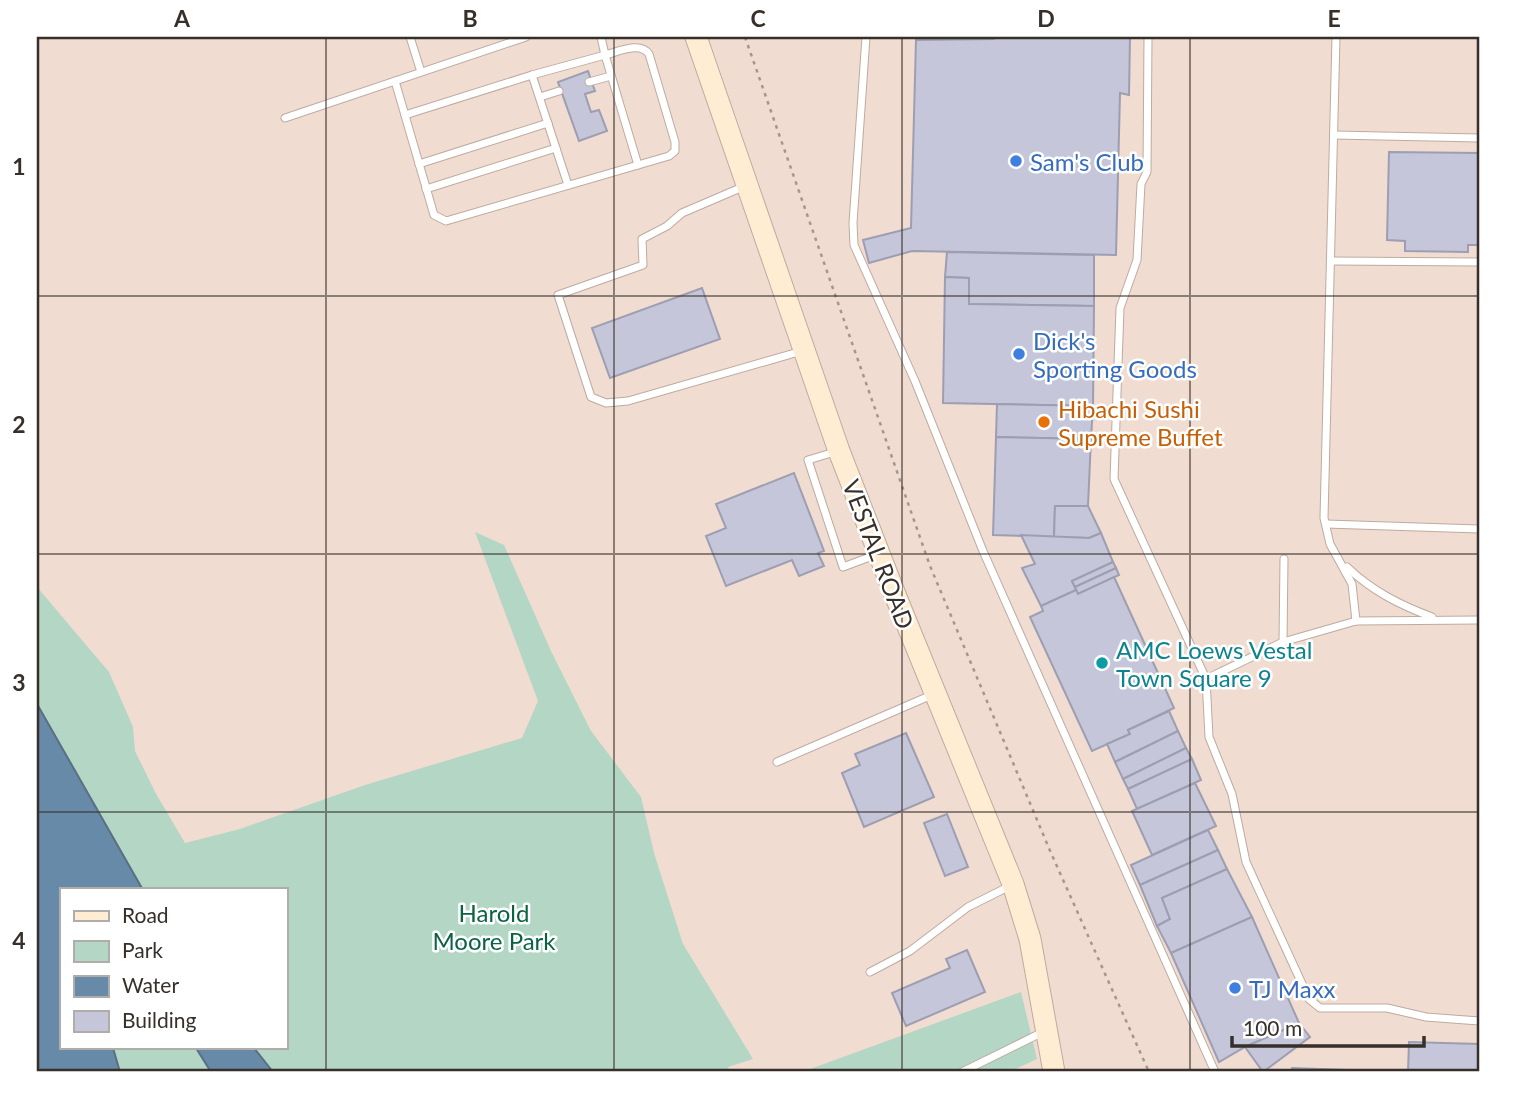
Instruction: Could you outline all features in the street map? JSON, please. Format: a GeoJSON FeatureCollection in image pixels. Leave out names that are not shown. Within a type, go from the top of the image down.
{"type":"FeatureCollection","features":[{"type":"Feature","properties":{"kind":"street","name":"VESTAL ROAD"},"geometry":{"type":"LineString","coordinates":[[696,37],[839,451],[878,554],[1013,884],[1030,939],[1054,1072]]}},
{"type":"Feature","properties":{"kind":"lane"},"geometry":{"type":"LineString","coordinates":[[410,37],[421,72]]}},
{"type":"Feature","properties":{"kind":"lane"},"geometry":{"type":"LineString","coordinates":[[285,118],[526,37]]}},
{"type":"Feature","properties":{"kind":"lane"},"geometry":{"type":"LineString","coordinates":[[601,37],[638,165]]}},
{"type":"Feature","properties":{"kind":"lane"},"geometry":{"type":"LineString","coordinates":[[866,37],[853,223],[854,245],[915,381],[983,551],[1215,1072]]}},
{"type":"Feature","properties":{"kind":"lane"},"geometry":{"type":"LineString","coordinates":[[1149,37],[1147,172],[1141,184],[1137,260],[1120,308],[1114,479],[1206,679],[1209,737],[1232,794],[1246,862],[1309,999],[1320,1008],[1387,1008],[1426,1017],[1479,1021]]}},
{"type":"Feature","properties":{"kind":"lane"},"geometry":{"type":"LineString","coordinates":[[1336,37],[1325,524],[1331,544],[1352,584],[1356,621]]}},
{"type":"Feature","properties":{"kind":"lane"},"geometry":{"type":"LineString","coordinates":[[395,81],[434,215],[446,220],[669,156],[675,151],[672,129],[649,54],[646,49],[639,47],[532,75],[405,114]]}},
{"type":"Feature","properties":{"kind":"lane"},"geometry":{"type":"LineString","coordinates":[[532,75],[568,186]]}},
{"type":"Feature","properties":{"kind":"lane"},"geometry":{"type":"LineString","coordinates":[[589,82],[611,76]]}},
{"type":"Feature","properties":{"kind":"lane"},"geometry":{"type":"LineString","coordinates":[[540,97],[559,91]]}},
{"type":"Feature","properties":{"kind":"lane"},"geometry":{"type":"LineString","coordinates":[[419,164],[548,123]]}},
{"type":"Feature","properties":{"kind":"lane"},"geometry":{"type":"LineString","coordinates":[[1334,135],[1479,138]]}},
{"type":"Feature","properties":{"kind":"lane"},"geometry":{"type":"LineString","coordinates":[[426,189],[556,148]]}},
{"type":"Feature","properties":{"kind":"lane"},"geometry":{"type":"LineString","coordinates":[[746,185],[682,213],[667,226],[642,239],[643,265],[558,295],[591,397],[606,403],[628,401],[803,351]]}},
{"type":"Feature","properties":{"kind":"lane"},"geometry":{"type":"LineString","coordinates":[[1331,261],[1479,262]]}},
{"type":"Feature","properties":{"kind":"lane"},"geometry":{"type":"LineString","coordinates":[[839,451],[808,460],[843,567],[878,554]]}},
{"type":"Feature","properties":{"kind":"lane"},"geometry":{"type":"LineString","coordinates":[[1325,524],[1479,529]]}},
{"type":"Feature","properties":{"kind":"lane"},"geometry":{"type":"LineString","coordinates":[[1283,642],[1284,559]]}},
{"type":"Feature","properties":{"kind":"lane"},"geometry":{"type":"LineString","coordinates":[[1342,562],[1365,584],[1386,597],[1436,619]]}},
{"type":"Feature","properties":{"kind":"lane"},"geometry":{"type":"LineString","coordinates":[[1206,679],[1283,642],[1356,621],[1479,620]]}},
{"type":"Feature","properties":{"kind":"lane"},"geometry":{"type":"LineString","coordinates":[[776,762],[935,693]]}},
{"type":"Feature","properties":{"kind":"lane"},"geometry":{"type":"LineString","coordinates":[[870,972],[910,951],[968,907],[1013,884]]}},
{"type":"Feature","properties":{"kind":"lane"},"geometry":{"type":"LineString","coordinates":[[962,1072],[1047,1029]]}},
{"type":"Feature","properties":{"kind":"path"},"geometry":{"type":"LineString","coordinates":[[745,37],[930,566],[1051,853],[1149,1072]]}},
{"type":"Feature","properties":{"kind":"green space","name":"Harold Moore Park"},"geometry":{"type":"Polygon","coordinates":[[[475,532],[504,545],[551,651],[591,731],[641,797],[654,853],[683,944],[753,1059],[728,1067],[730,1072],[273,1072],[256,1050],[287,1050],[287,888],[142,888],[37,704],[37,587],[109,672],[133,727],[135,751],[185,843],[240,829],[365,785],[522,738],[538,701],[475,532]]]}},
{"type":"Feature","properties":{"kind":"green space"},"geometry":{"type":"Polygon","coordinates":[[[1021,992],[1037,1059],[1009,1072],[802,1072],[1021,992]]]}},
{"type":"Feature","properties":{"kind":"green space"},"geometry":{"type":"Polygon","coordinates":[[[114,1050],[197,1050],[211,1072],[120,1072],[114,1050]]]}},
{"type":"Feature","properties":{"kind":"water"},"geometry":{"type":"Polygon","coordinates":[[[37,704],[142,888],[60,888],[60,1050],[114,1050],[120,1072],[37,1072],[37,704]]]}},
{"type":"Feature","properties":{"kind":"water"},"geometry":{"type":"Polygon","coordinates":[[[197,1050],[256,1050],[273,1072],[211,1072],[197,1050]]]}},
{"type":"Feature","properties":{"kind":"building","name":"Sam's Club"},"geometry":{"type":"Polygon","coordinates":[[[1130,37],[1129,95],[1120,93],[1116,255],[912,251],[869,263],[863,240],[911,228],[916,40],[1130,37]]]}},
{"type":"Feature","properties":{"kind":"building"},"geometry":{"type":"Polygon","coordinates":[[[588,71],[595,91],[585,94],[591,112],[599,110],[607,131],[579,141],[558,82],[588,71]]]}},
{"type":"Feature","properties":{"kind":"building"},"geometry":{"type":"Polygon","coordinates":[[[1389,152],[1479,153],[1479,245],[1468,245],[1468,252],[1405,251],[1405,241],[1387,240],[1389,152]]]}},
{"type":"Feature","properties":{"kind":"building"},"geometry":{"type":"Polygon","coordinates":[[[947,252],[1094,255],[1094,306],[969,304],[969,278],[945,277],[947,252]]]}},
{"type":"Feature","properties":{"kind":"building","name":"Dick's Sporting Goods"},"geometry":{"type":"Polygon","coordinates":[[[945,277],[969,278],[969,304],[1094,306],[1093,406],[943,403],[945,277]]]}},
{"type":"Feature","properties":{"kind":"building"},"geometry":{"type":"Polygon","coordinates":[[[702,288],[720,339],[610,378],[592,328],[702,288]]]}},
{"type":"Feature","properties":{"kind":"building","name":"Hibachi Sushi Supreme Buffet"},"geometry":{"type":"Polygon","coordinates":[[[997,404],[1093,406],[1091,439],[996,437],[997,404]]]}},
{"type":"Feature","properties":{"kind":"building"},"geometry":{"type":"Polygon","coordinates":[[[996,437],[1091,439],[1088,506],[1055,506],[1054,537],[993,535],[996,437]]]}},
{"type":"Feature","properties":{"kind":"building"},"geometry":{"type":"Polygon","coordinates":[[[794,473],[824,551],[818,553],[824,566],[799,576],[792,560],[726,586],[706,536],[726,528],[716,504],[794,473]]]}},
{"type":"Feature","properties":{"kind":"building"},"geometry":{"type":"Polygon","coordinates":[[[1055,506],[1088,506],[1101,533],[1089,538],[1054,537],[1055,506]]]}},
{"type":"Feature","properties":{"kind":"building"},"geometry":{"type":"Polygon","coordinates":[[[1101,533],[1113,562],[1072,581],[1076,590],[1041,606],[1022,568],[1035,564],[1021,535],[1089,538],[1101,533]]]}},
{"type":"Feature","properties":{"kind":"building"},"geometry":{"type":"Polygon","coordinates":[[[1113,562],[1116,568],[1075,587],[1072,581],[1113,562]]]}},
{"type":"Feature","properties":{"kind":"building"},"geometry":{"type":"Polygon","coordinates":[[[1116,568],[1119,575],[1078,594],[1075,587],[1116,568]]]}},
{"type":"Feature","properties":{"kind":"building","name":"AMC Loews Vestal Town Square 9"},"geometry":{"type":"Polygon","coordinates":[[[1114,577],[1174,708],[1128,730],[1130,734],[1092,751],[1030,617],[1043,611],[1041,606],[1076,590],[1078,594],[1114,577]]]}},
{"type":"Feature","properties":{"kind":"building"},"geometry":{"type":"Polygon","coordinates":[[[1169,711],[1178,731],[1115,762],[1107,744],[1130,734],[1128,730],[1169,711]]]}},
{"type":"Feature","properties":{"kind":"building"},"geometry":{"type":"Polygon","coordinates":[[[1178,731],[1186,748],[1123,779],[1115,762],[1178,731]]]}},
{"type":"Feature","properties":{"kind":"building"},"geometry":{"type":"Polygon","coordinates":[[[906,733],[934,797],[864,827],[842,773],[860,765],[855,754],[906,733]]]}},
{"type":"Feature","properties":{"kind":"building"},"geometry":{"type":"Polygon","coordinates":[[[1186,748],[1192,759],[1128,789],[1123,779],[1186,748]]]}},
{"type":"Feature","properties":{"kind":"building"},"geometry":{"type":"Polygon","coordinates":[[[1192,759],[1201,780],[1137,809],[1128,789],[1192,759]]]}},
{"type":"Feature","properties":{"kind":"building"},"geometry":{"type":"Polygon","coordinates":[[[1195,783],[1216,826],[1152,855],[1132,811],[1195,783]]]}},
{"type":"Feature","properties":{"kind":"building"},"geometry":{"type":"Polygon","coordinates":[[[947,814],[968,867],[945,876],[924,823],[947,814]]]}},
{"type":"Feature","properties":{"kind":"building"},"geometry":{"type":"Polygon","coordinates":[[[1208,830],[1218,850],[1140,885],[1131,865],[1208,830]]]}},
{"type":"Feature","properties":{"kind":"building"},"geometry":{"type":"Polygon","coordinates":[[[1218,850],[1227,869],[1162,898],[1170,919],[1157,926],[1140,885],[1218,850]]]}},
{"type":"Feature","properties":{"kind":"building"},"geometry":{"type":"Polygon","coordinates":[[[1227,869],[1252,917],[1171,953],[1157,926],[1170,919],[1162,898],[1227,869]]]}},
{"type":"Feature","properties":{"kind":"building","name":"TJ Maxx"},"geometry":{"type":"Polygon","coordinates":[[[1252,917],[1299,1023],[1219,1062],[1171,953],[1252,917]]]}},
{"type":"Feature","properties":{"kind":"building"},"geometry":{"type":"Polygon","coordinates":[[[967,950],[985,992],[906,1026],[892,993],[950,968],[946,959],[967,950]]]}},
{"type":"Feature","properties":{"kind":"building"},"geometry":{"type":"Polygon","coordinates":[[[1299,1023],[1310,1037],[1263,1072],[1245,1047],[1299,1023]]]}},
{"type":"Feature","properties":{"kind":"building"},"geometry":{"type":"Polygon","coordinates":[[[1409,1042],[1479,1044],[1479,1072],[1408,1072],[1409,1042]]]}},
{"type":"Feature","properties":{"kind":"building"},"geometry":{"type":"Polygon","coordinates":[[[1292,1068],[1403,1072],[1291,1072],[1292,1068]]]}},
{"type":"Feature","properties":{"kind":"place","name":"Sam's Club"},"geometry":{"type":"Point","coordinates":[1016,161]}},
{"type":"Feature","properties":{"kind":"place","name":"Dick's Sporting Goods"},"geometry":{"type":"Point","coordinates":[1019,354]}},
{"type":"Feature","properties":{"kind":"place","name":"Hibachi Sushi Supreme Buffet"},"geometry":{"type":"Point","coordinates":[1044,422]}},
{"type":"Feature","properties":{"kind":"place","name":"AMC Loews Vestal Town Square 9"},"geometry":{"type":"Point","coordinates":[1102,663]}},
{"type":"Feature","properties":{"kind":"place","name":"TJ Maxx"},"geometry":{"type":"Point","coordinates":[1235,988]}}]}
